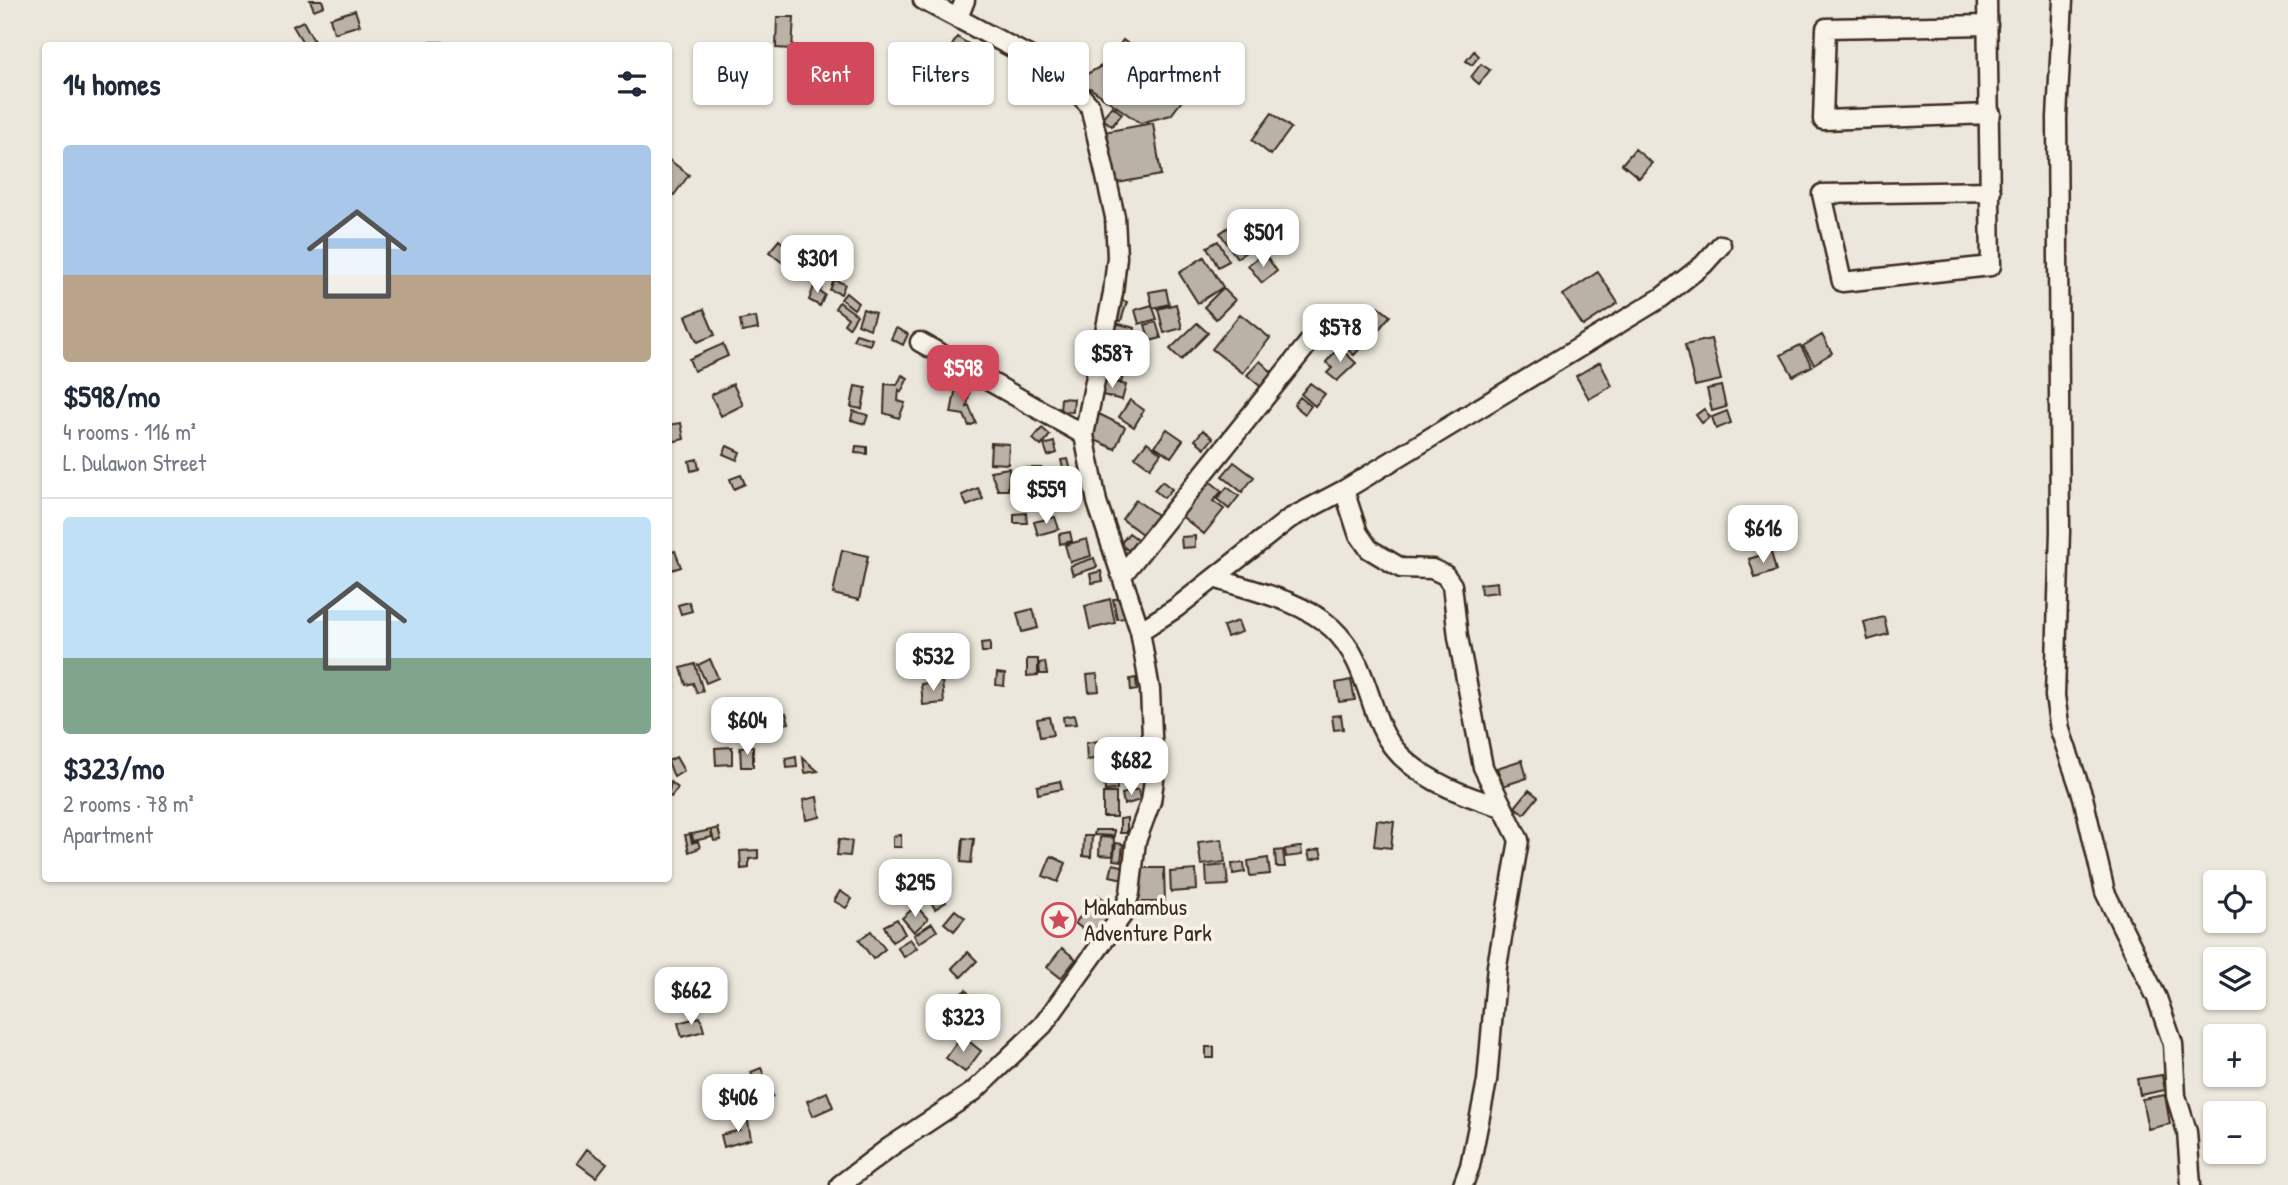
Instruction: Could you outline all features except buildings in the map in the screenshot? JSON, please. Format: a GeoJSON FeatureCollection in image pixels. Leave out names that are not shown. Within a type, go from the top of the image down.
{"type":"FeatureCollection","features":[{"type":"Feature","properties":{"kind":"street"},"geometry":{"type":"LineString","coordinates":[[840,1185],[890,1147],[973,1092],[1043,1025],[1123,914],[1130,893],[1136,841],[1151,802],[1154,780],[1150,690],[1140,631],[1097,502],[1084,435],[1113,293],[1117,257],[1115,217],[1090,106],[1071,85],[1046,65],[923,0]]}},
{"type":"Feature","properties":{"kind":"street"},"geometry":{"type":"LineString","coordinates":[[958,18],[965,0]]}},
{"type":"Feature","properties":{"kind":"street"},"geometry":{"type":"LineString","coordinates":[[1987,0],[1991,114],[1991,191],[1991,266],[1842,282],[1822,194],[1991,191]]}},
{"type":"Feature","properties":{"kind":"street"},"geometry":{"type":"LineString","coordinates":[[2063,0],[2057,131],[2060,531],[2055,696],[2060,730],[2082,797],[2105,892],[2157,998],[2172,1044],[2176,1096],[2187,1132],[2191,1185]]}},
{"type":"Feature","properties":{"kind":"street"},"geometry":{"type":"LineString","coordinates":[[1988,25],[1826,28],[1823,120],[1991,114]]}},
{"type":"Feature","properties":{"kind":"street"},"geometry":{"type":"LineString","coordinates":[[1140,631],[1289,519],[1344,490],[1661,298],[1703,265],[1721,245]]}},
{"type":"Feature","properties":{"kind":"street"},"geometry":{"type":"LineString","coordinates":[[1123,574],[1324,325]]}},
{"type":"Feature","properties":{"kind":"street"},"geometry":{"type":"LineString","coordinates":[[920,342],[1084,435]]}},
{"type":"Feature","properties":{"kind":"street"},"geometry":{"type":"LineString","coordinates":[[1344,490],[1358,533],[1369,549],[1384,561],[1401,568],[1432,569],[1445,575],[1452,585],[1477,741],[1488,777],[1516,830],[1519,852],[1497,966],[1487,1081],[1463,1185]]}},
{"type":"Feature","properties":{"kind":"street"},"geometry":{"type":"LineString","coordinates":[[1214,578],[1301,608],[1330,626],[1348,645],[1361,667],[1382,729],[1408,762],[1474,799],[1503,807]]}},
{"type":"Feature","properties":{"kind":"place","name":"Makahambus Adventure Park"},"geometry":{"type":"Point","coordinates":[1059,920]}}]}
